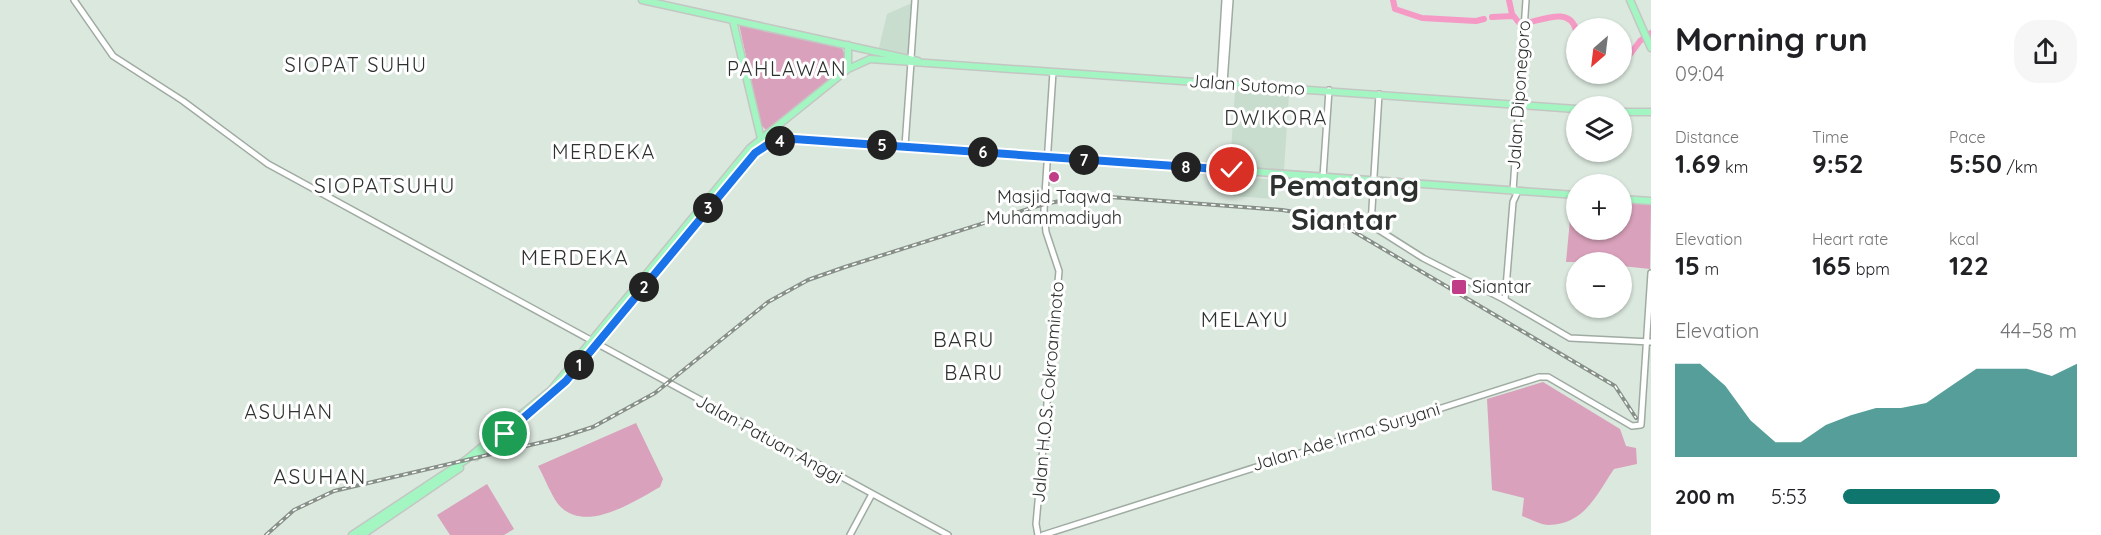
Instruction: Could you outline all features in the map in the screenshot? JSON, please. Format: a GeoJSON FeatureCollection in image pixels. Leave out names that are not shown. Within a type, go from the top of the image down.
{"type":"FeatureCollection","features":[{"type":"Feature","properties":{"kind":"main road","name":"Jalan Sutomo"},"geometry":{"type":"LineString","coordinates":[[642,0],[848,45],[868,52],[913,60]]}},
{"type":"Feature","properties":{"kind":"main road"},"geometry":{"type":"LineString","coordinates":[[1630,0],[1651,47]]}},
{"type":"Feature","properties":{"kind":"main road"},"geometry":{"type":"LineString","coordinates":[[733,21],[761,142],[794,139],[905,146],[1566,194]]}},
{"type":"Feature","properties":{"kind":"main road"},"geometry":{"type":"LineString","coordinates":[[848,45],[848,69]]}},
{"type":"Feature","properties":{"kind":"main road","name":"Jalan Sutomo"},"geometry":{"type":"LineString","coordinates":[[358,534],[465,460],[552,392],[761,142],[783,120],[848,69],[870,59],[913,60],[1566,108]]}},
{"type":"Feature","properties":{"kind":"main road"},"geometry":{"type":"LineString","coordinates":[[1632,113],[1651,112]]}},
{"type":"Feature","properties":{"kind":"main road"},"geometry":{"type":"LineString","coordinates":[[1638,113],[1651,117]]}},
{"type":"Feature","properties":{"kind":"main road"},"geometry":{"type":"LineString","coordinates":[[783,120],[780,134],[794,139]]}},
{"type":"Feature","properties":{"kind":"main road"},"geometry":{"type":"LineString","coordinates":[[1632,200],[1651,201]]}},
{"type":"Feature","properties":{"kind":"street","name":"Jalan Patuan Anggi"},"geometry":{"type":"LineString","coordinates":[[74,0],[113,56],[183,101],[268,164],[948,535]]}},
{"type":"Feature","properties":{"kind":"street"},"geometry":{"type":"LineString","coordinates":[[905,146],[913,60],[915,0]]}},
{"type":"Feature","properties":{"kind":"street"},"geometry":{"type":"LineString","coordinates":[[1222,83],[1225,0]]}},
{"type":"Feature","properties":{"kind":"street"},"geometry":{"type":"LineString","coordinates":[[1222,83],[1230,0]]}},
{"type":"Feature","properties":{"kind":"street","name":"Jalan Diponegoro"},"geometry":{"type":"LineString","coordinates":[[1505,300],[1514,202],[1526,0]]}},
{"type":"Feature","properties":{"kind":"street","name":"Jalan H.O.S. Cokroaminoto"},"geometry":{"type":"LineString","coordinates":[[1038,535],[1037,517],[1059,271],[1044,218],[1053,72]]}},
{"type":"Feature","properties":{"kind":"street"},"geometry":{"type":"LineString","coordinates":[[1323,177],[1329,90]]}},
{"type":"Feature","properties":{"kind":"street"},"geometry":{"type":"LineString","coordinates":[[1379,94],[1371,225],[1423,258],[1505,300],[1570,339],[1648,342],[1651,273]]}},
{"type":"Feature","properties":{"kind":"street","name":"Jalan Ade Irma Suryani"},"geometry":{"type":"LineString","coordinates":[[1043,535],[1539,377],[1548,377],[1632,426],[1641,425],[1648,342]]}},
{"type":"Feature","properties":{"kind":"street"},"geometry":{"type":"LineString","coordinates":[[850,535],[872,494]]}},
{"type":"Feature","properties":{"kind":"shaded area"},"geometry":{"type":"Polygon","coordinates":[[[914,2],[909,54],[878,52],[887,14],[914,2]]]}},
{"type":"Feature","properties":{"kind":"shaded area"},"geometry":{"type":"Polygon","coordinates":[[[739,24],[841,46],[845,55],[842,69],[766,130],[761,125],[739,24]]]}},
{"type":"Feature","properties":{"kind":"shaded area"},"geometry":{"type":"Polygon","coordinates":[[[1235,90],[1289,94],[1284,170],[1230,166],[1235,90]]]}},
{"type":"Feature","properties":{"kind":"shaded area"},"geometry":{"type":"Polygon","coordinates":[[[1234,177],[1278,180],[1277,199],[1233,196],[1234,177]]]}},
{"type":"Feature","properties":{"kind":"shaded area"},"geometry":{"type":"Polygon","coordinates":[[[1632,202],[1651,203],[1650,269],[1632,267],[1632,252],[1567,252],[1568,240],[1632,240],[1632,202]]]}},
{"type":"Feature","properties":{"kind":"shaded area"},"geometry":{"type":"Polygon","coordinates":[[[1543,382],[1620,429],[1626,446],[1636,448],[1637,464],[1614,469],[1589,506],[1581,513],[1572,519],[1549,525],[1522,516],[1524,498],[1492,490],[1487,399],[1543,382]]]}},
{"type":"Feature","properties":{"kind":"shaded area"},"geometry":{"type":"Polygon","coordinates":[[[636,423],[663,479],[660,487],[623,507],[595,516],[581,517],[569,513],[558,504],[538,466],[636,423]]]}},
{"type":"Feature","properties":{"kind":"shaded area"},"geometry":{"type":"Polygon","coordinates":[[[487,484],[514,529],[504,535],[450,535],[437,515],[487,484]]]}},
{"type":"Feature","properties":{"kind":"waterway"},"geometry":{"type":"LineString","coordinates":[[1393,0],[1395,9],[1422,18],[1476,21],[1484,19]]}},
{"type":"Feature","properties":{"kind":"waterway"},"geometry":{"type":"LineString","coordinates":[[1509,0],[1512,14],[1520,24],[1552,17],[1567,18]]}},
{"type":"Feature","properties":{"kind":"waterway"},"geometry":{"type":"LineString","coordinates":[[1492,17],[1513,16]]}},
{"type":"Feature","properties":{"kind":"waterway"},"geometry":{"type":"LineString","coordinates":[[1632,52],[1640,41],[1651,33]]}},
{"type":"Feature","properties":{"kind":"railway"},"geometry":{"type":"LineString","coordinates":[[266,535],[294,510],[334,491],[556,439],[593,427],[655,393],[768,302],[808,280],[1044,204],[1071,199],[1110,197],[1282,210],[1314,215],[1341,224],[1615,386],[1636,418]]}},
{"type":"Feature","properties":{"kind":"place","name":"Masjid Taqwa Muhammadiyah"},"geometry":{"type":"Point","coordinates":[1054,177]}},
{"type":"Feature","properties":{"kind":"place","name":"Siantar"},"geometry":{"type":"Point","coordinates":[1459,287]}},
{"type":"Feature","properties":{"kind":"district","name":"SIOPAT SUHU"},"geometry":{"type":"Point","coordinates":[356,65]}},
{"type":"Feature","properties":{"kind":"district","name":"PAHLAWAN"},"geometry":{"type":"Point","coordinates":[787,69]}},
{"type":"Feature","properties":{"kind":"district","name":"DWIKORA"},"geometry":{"type":"Point","coordinates":[1276,118]}},
{"type":"Feature","properties":{"kind":"district","name":"MERDEKA"},"geometry":{"type":"Point","coordinates":[604,152]}},
{"type":"Feature","properties":{"kind":"district","name":"SIOPATSUHU"},"geometry":{"type":"Point","coordinates":[385,186]}},
{"type":"Feature","properties":{"kind":"district","name":"Pematang Siantar"},"geometry":{"type":"Point","coordinates":[1344,203]}},
{"type":"Feature","properties":{"kind":"district","name":"MERDEKA"},"geometry":{"type":"Point","coordinates":[575,258]}},
{"type":"Feature","properties":{"kind":"district","name":"MELAYU"},"geometry":{"type":"Point","coordinates":[1245,320]}},
{"type":"Feature","properties":{"kind":"district","name":"BARU"},"geometry":{"type":"Point","coordinates":[964,340]}},
{"type":"Feature","properties":{"kind":"district","name":"BARU"},"geometry":{"type":"Point","coordinates":[974,373]}},
{"type":"Feature","properties":{"kind":"district","name":"ASUHAN"},"geometry":{"type":"Point","coordinates":[289,412]}},
{"type":"Feature","properties":{"kind":"district","name":"ASUHAN"},"geometry":{"type":"Point","coordinates":[320,477]}},
{"type":"Feature","properties":{"kind":"route"},"geometry":{"type":"LineString","coordinates":[[505,434],[560,387],[694,224],[763,145],[794,139],[1232,170]]}}]}
